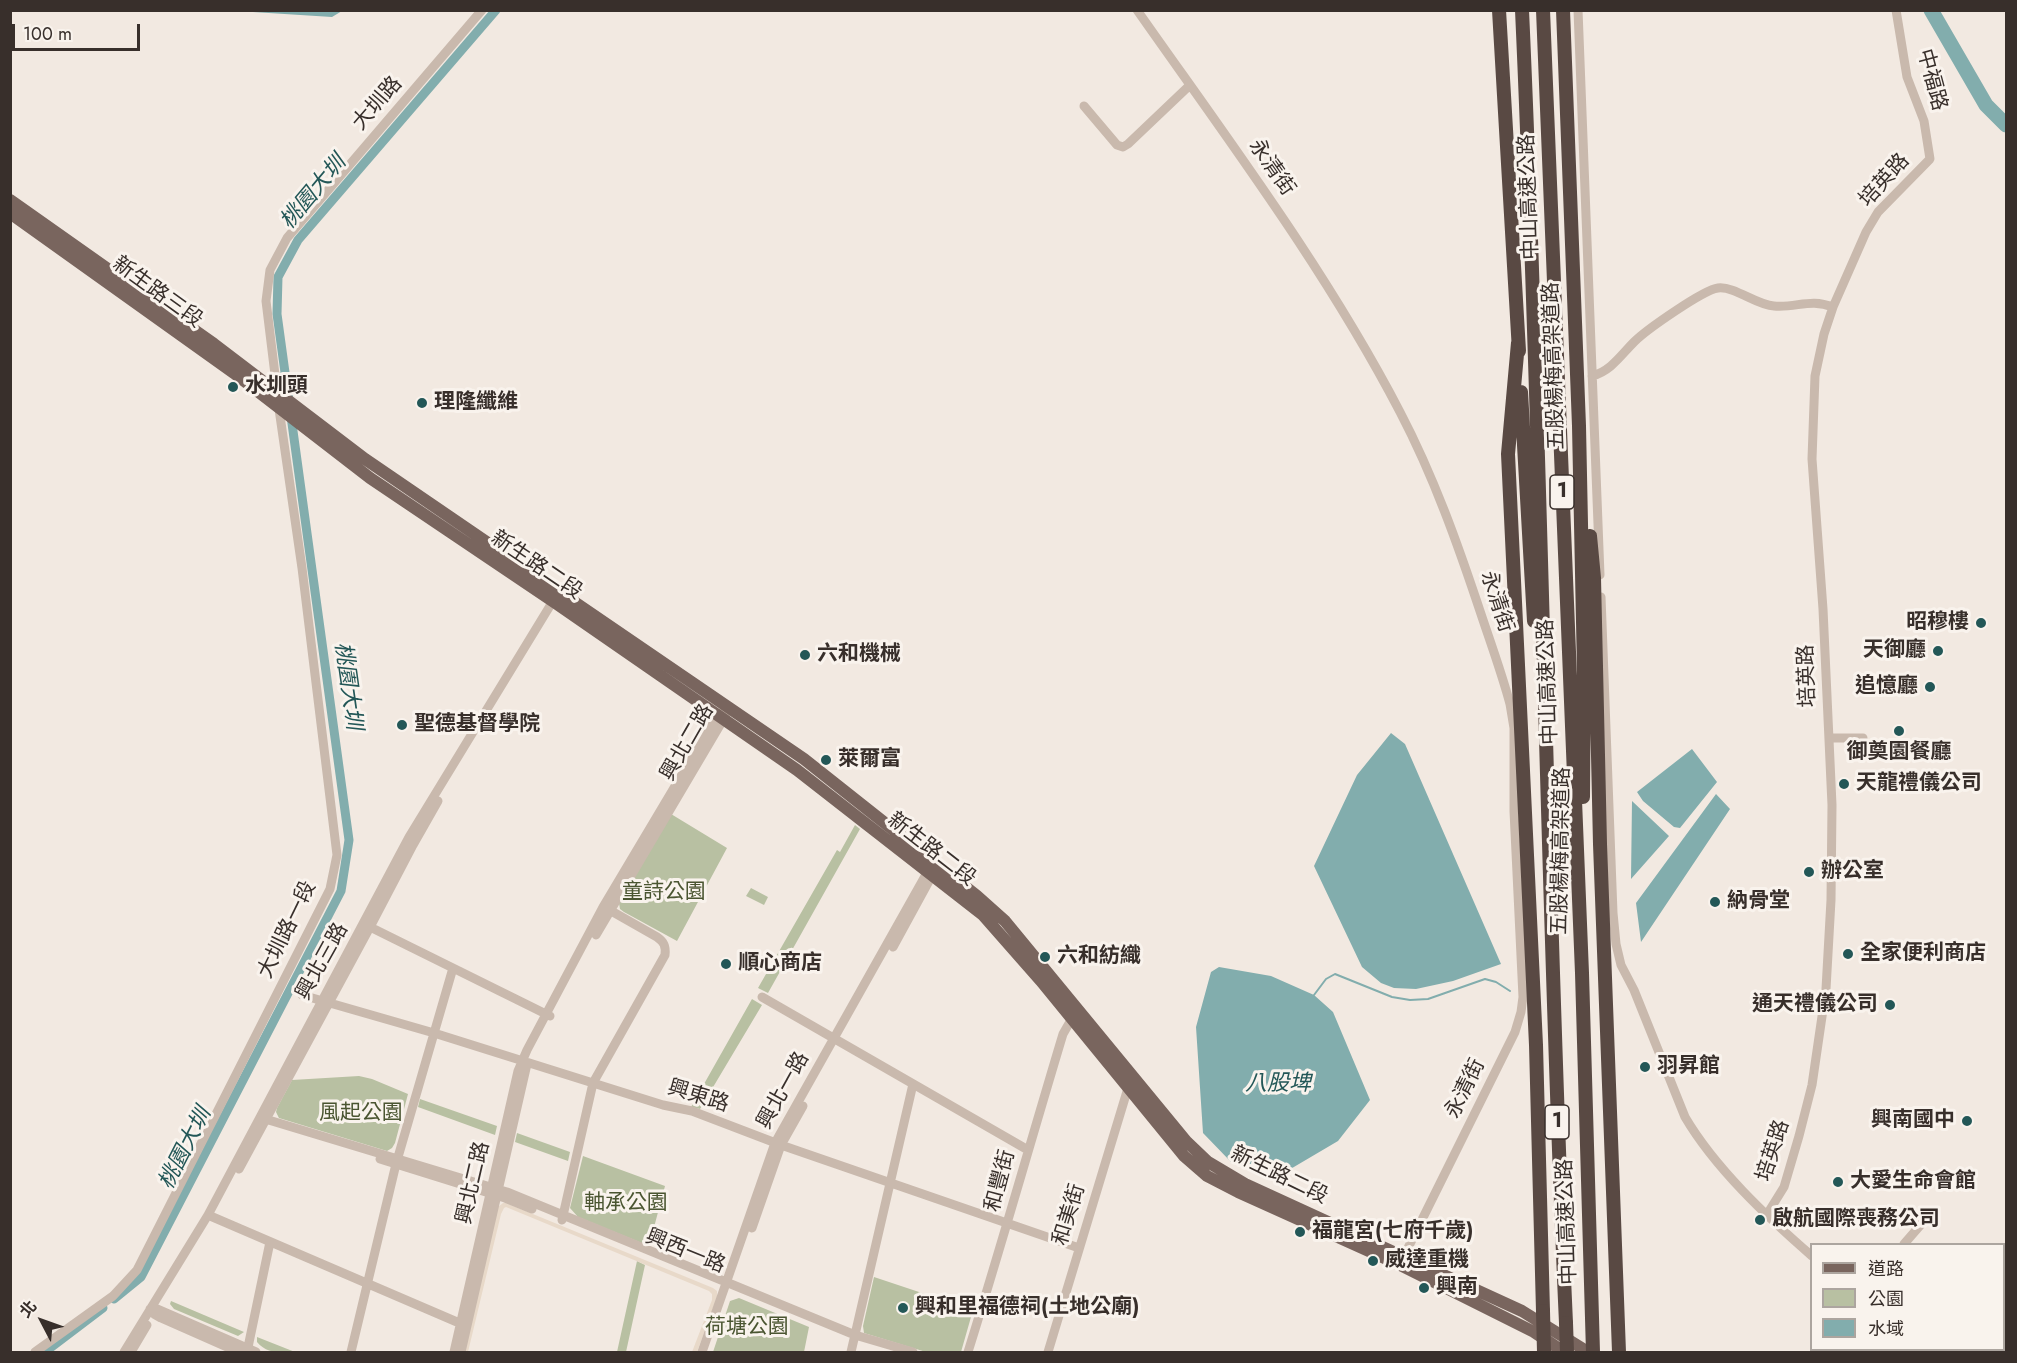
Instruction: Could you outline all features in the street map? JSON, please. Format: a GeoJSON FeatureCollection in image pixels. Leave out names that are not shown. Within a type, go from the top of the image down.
{"type":"FeatureCollection","features":[{"type":"Feature","properties":{"kind":"highway","name":"五股楊梅高架道路"},"geometry":{"type":"LineString","coordinates":[[1499,10],[1550,920]]}},
{"type":"Feature","properties":{"kind":"highway","name":"中山高速公路"},"geometry":{"type":"LineString","coordinates":[[1522,10],[1532,232],[1555,1091],[1566,1323],[1565,1353]]}},
{"type":"Feature","properties":{"kind":"highway","name":"中山高速公路"},"geometry":{"type":"LineString","coordinates":[[1543,10],[1582,973],[1591,1349]]}},
{"type":"Feature","properties":{"kind":"highway","name":"五股楊梅高架道路"},"geometry":{"type":"LineString","coordinates":[[1563,10],[1580,426],[1584,670],[1582,973]]}},
{"type":"Feature","properties":{"kind":"highway"},"geometry":{"type":"LineString","coordinates":[[1518,343],[1508,454],[1535,1021],[1544,1353]]}},
{"type":"Feature","properties":{"kind":"highway"},"geometry":{"type":"LineString","coordinates":[[1580,426],[1594,578],[1600,844],[1619,1353]]}},
{"type":"Feature","properties":{"kind":"main road","name":"新生路三段"},"geometry":{"type":"LineString","coordinates":[[10,200],[214,344],[277,392]]}},
{"type":"Feature","properties":{"kind":"main road","name":"新生路三段"},"geometry":{"type":"LineString","coordinates":[[10,213],[279,409]]}},
{"type":"Feature","properties":{"kind":"main road","name":"新生路二段"},"geometry":{"type":"LineString","coordinates":[[277,392],[556,599]]}},
{"type":"Feature","properties":{"kind":"main road","name":"新生路二段"},"geometry":{"type":"LineString","coordinates":[[279,409],[370,478],[556,599],[724,714],[804,759],[983,915],[1041,981],[1184,1156],[1207,1176],[1238,1192],[1522,1311],[1591,1349]]}},
{"type":"Feature","properties":{"kind":"main road","name":"新生路二段"},"geometry":{"type":"LineString","coordinates":[[933,871],[977,896],[1005,921],[1186,1141],[1208,1162],[1245,1184],[1402,1261],[1534,1332],[1565,1353]]}},
{"type":"Feature","properties":{"kind":"street","name":"大圳路"},"geometry":{"type":"LineString","coordinates":[[277,392],[266,301],[270,270],[287,238],[482,10]]}},
{"type":"Feature","properties":{"kind":"street","name":"永清街"},"geometry":{"type":"LineString","coordinates":[[1137,10],[1259,181],[1370,357],[1401,413],[1438,492],[1458,545],[1510,704],[1514,728],[1514,811],[1523,997],[1521,1012],[1515,1032],[1402,1261]]}},
{"type":"Feature","properties":{"kind":"street","name":"培英路"},"geometry":{"type":"LineString","coordinates":[[1578,10],[1614,930],[1622,965],[1685,1117],[1695,1133],[1766,1216],[1810,1254]]}},
{"type":"Feature","properties":{"kind":"street","name":"中福路"},"geometry":{"type":"LineString","coordinates":[[1896,10],[1907,77],[1924,121],[1930,159]]}},
{"type":"Feature","properties":{"kind":"street"},"geometry":{"type":"LineString","coordinates":[[1084,106],[1117,145],[1123,147],[1190,85]]}},
{"type":"Feature","properties":{"kind":"street","name":"培英路"},"geometry":{"type":"LineString","coordinates":[[1766,1216],[1784,1187],[1799,1136],[1812,1085],[1826,989],[1832,855],[1823,609],[1812,459],[1815,376],[1824,334],[1833,307],[1866,232],[1878,212],[1930,159]]}},
{"type":"Feature","properties":{"kind":"street"},"geometry":{"type":"LineString","coordinates":[[1592,376],[1610,368],[1653,326],[1708,292],[1719,288],[1730,290],[1759,303],[1775,306],[1813,302],[1833,307]]}},
{"type":"Feature","properties":{"kind":"street","name":"大圳路一段"},"geometry":{"type":"LineString","coordinates":[[35,1353],[113,1296],[137,1270],[330,889],[337,855],[302,568],[279,409]]}},
{"type":"Feature","properties":{"kind":"street","name":"興北三路"},"geometry":{"type":"LineString","coordinates":[[263,1120],[367,926],[409,837],[556,599]]}},
{"type":"Feature","properties":{"kind":"street","name":"興北二路"},"geometry":{"type":"LineString","coordinates":[[461,1353],[464,1325],[525,1061],[606,909],[724,714]]}},
{"type":"Feature","properties":{"kind":"street"},"geometry":{"type":"LineString","coordinates":[[1829,738],[1863,738]]}},
{"type":"Feature","properties":{"kind":"street","name":"興北一路"},"geometry":{"type":"LineString","coordinates":[[728,1286],[778,1144],[933,871]]}},
{"type":"Feature","properties":{"kind":"street"},"geometry":{"type":"LineString","coordinates":[[131,1353],[263,1120],[494,1191],[562,1218],[593,1083],[665,955],[666,949],[657,937],[606,909]]}},
{"type":"Feature","properties":{"kind":"street"},"geometry":{"type":"LineString","coordinates":[[367,926],[548,1015]]}},
{"type":"Feature","properties":{"kind":"street"},"geometry":{"type":"LineString","coordinates":[[351,1353],[397,1161],[453,968]]}},
{"type":"Feature","properties":{"kind":"street","name":"興東路"},"geometry":{"type":"LineString","coordinates":[[302,995],[434,1033],[663,1105],[692,1111],[778,1144],[1079,1248]]}},
{"type":"Feature","properties":{"kind":"street"},"geometry":{"type":"LineString","coordinates":[[762,997],[1028,1150]]}},
{"type":"Feature","properties":{"kind":"street","name":"和豐街"},"geometry":{"type":"LineString","coordinates":[[968,1353],[1009,1224],[1028,1150],[1063,1035],[1071,1020]]}},
{"type":"Feature","properties":{"kind":"street"},"geometry":{"type":"LineString","coordinates":[[851,1353],[913,1084]]}},
{"type":"Feature","properties":{"kind":"street","name":"和美街"},"geometry":{"type":"LineString","coordinates":[[1048,1353],[1128,1088]]}},
{"type":"Feature","properties":{"kind":"street"},"geometry":{"type":"LineString","coordinates":[[210,1216],[464,1325]]}},
{"type":"Feature","properties":{"kind":"street","name":"興西一路"},"geometry":{"type":"LineString","coordinates":[[562,1218],[892,1353]]}},
{"type":"Feature","properties":{"kind":"street"},"geometry":{"type":"LineString","coordinates":[[1907,1241],[1924,1221]]}},
{"type":"Feature","properties":{"kind":"street"},"geometry":{"type":"LineString","coordinates":[[154,1311],[251,1351],[270,1242]]}},
{"type":"Feature","properties":{"kind":"street"},"geometry":{"type":"LineString","coordinates":[[702,1353],[728,1286]]}},
{"type":"Feature","properties":{"kind":"street"},"geometry":{"type":"LineString","coordinates":[[708,1353],[728,1286]]}},
{"type":"Feature","properties":{"kind":"street"},"geometry":{"type":"LineString","coordinates":[[124,1353],[154,1311]]}},
{"type":"Feature","properties":{"kind":"street"},"geometry":{"type":"LineString","coordinates":[[154,1311],[238,1353]]}},
{"type":"Feature","properties":{"kind":"street","name":"興北二路"},"geometry":{"type":"LineString","coordinates":[[454,1353],[464,1325]]}},
{"type":"Feature","properties":{"kind":"street"},"geometry":{"type":"LineString","coordinates":[[855,1338],[913,1353]]}},
{"type":"Feature","properties":{"kind":"green space","name":"童詩公園"},"geometry":{"type":"Polygon","coordinates":[[[671,814],[727,848],[677,941],[624,912],[620,909],[619,903],[671,814]]]}},
{"type":"Feature","properties":{"kind":"green space"},"geometry":{"type":"Polygon","coordinates":[[[855,825],[860,829],[768,993],[758,988],[837,850],[840,852],[855,825]]]}},
{"type":"Feature","properties":{"kind":"green space"},"geometry":{"type":"Polygon","coordinates":[[[751,888],[768,897],[764,905],[746,896],[751,888]]]}},
{"type":"Feature","properties":{"kind":"green space"},"geometry":{"type":"Polygon","coordinates":[[[752,999],[762,1005],[700,1109],[691,1107],[752,999]]]}},
{"type":"Feature","properties":{"kind":"green space","name":"風起公園"},"geometry":{"type":"Polygon","coordinates":[[[359,1076],[408,1094],[395,1143],[387,1151],[279,1118],[276,1112],[292,1080],[359,1076]]]}},
{"type":"Feature","properties":{"kind":"green space"},"geometry":{"type":"Polygon","coordinates":[[[420,1099],[497,1126],[495,1135],[418,1107],[420,1099]]]}},
{"type":"Feature","properties":{"kind":"green space"},"geometry":{"type":"Polygon","coordinates":[[[517,1133],[570,1152],[568,1161],[515,1142],[517,1133]]]}},
{"type":"Feature","properties":{"kind":"green space","name":"軸承公園"},"geometry":{"type":"Polygon","coordinates":[[[583,1156],[665,1186],[649,1246],[578,1217],[570,1208],[583,1156]]]}},
{"type":"Feature","properties":{"kind":"green space"},"geometry":{"type":"Polygon","coordinates":[[[637,1261],[645,1265],[626,1352],[617,1352],[637,1261]]]}},
{"type":"Feature","properties":{"kind":"green space"},"geometry":{"type":"Polygon","coordinates":[[[874,1277],[973,1310],[961,1352],[926,1352],[864,1333],[863,1326],[874,1277]]]}},
{"type":"Feature","properties":{"kind":"green space","name":"荷塘公園"},"geometry":{"type":"Polygon","coordinates":[[[739,1298],[809,1327],[804,1352],[713,1352],[730,1301],[739,1298]]]}},
{"type":"Feature","properties":{"kind":"green space"},"geometry":{"type":"Polygon","coordinates":[[[171,1301],[244,1332],[238,1336],[174,1309],[170,1304],[171,1301]]]}},
{"type":"Feature","properties":{"kind":"green space"},"geometry":{"type":"Polygon","coordinates":[[[257,1337],[295,1352],[270,1351],[257,1342],[257,1337]]]}},
{"type":"Feature","properties":{"kind":"shaded area"},"geometry":{"type":"Polygon","coordinates":[[[503,1203],[717,1291],[717,1297],[697,1352],[692,1352],[712,1300],[712,1294],[709,1291],[506,1207],[501,1214],[468,1352],[464,1352],[498,1207],[503,1203]]]}},
{"type":"Feature","properties":{"kind":"water"},"geometry":{"type":"Polygon","coordinates":[[[237,11],[342,11],[332,17],[237,11]]]}},
{"type":"Feature","properties":{"kind":"water"},"geometry":{"type":"Polygon","coordinates":[[[1391,733],[1405,744],[1501,964],[1453,981],[1416,989],[1394,988],[1381,983],[1362,967],[1314,866],[1357,775],[1391,733]]]}},
{"type":"Feature","properties":{"kind":"water"},"geometry":{"type":"Polygon","coordinates":[[[1692,749],[1717,782],[1680,828],[1674,827],[1643,801],[1637,792],[1692,749]]]}},
{"type":"Feature","properties":{"kind":"water"},"geometry":{"type":"Polygon","coordinates":[[[1716,794],[1730,809],[1641,942],[1636,903],[1716,794]]]}},
{"type":"Feature","properties":{"kind":"water"},"geometry":{"type":"Polygon","coordinates":[[[1632,801],[1669,836],[1631,879],[1632,801]]]}},
{"type":"Feature","properties":{"kind":"water","name":"八股埤"},"geometry":{"type":"Polygon","coordinates":[[[1219,967],[1271,976],[1314,995],[1333,1012],[1370,1100],[1338,1141],[1282,1174],[1231,1162],[1203,1133],[1196,1027],[1211,972],[1219,967]]]}},
{"type":"Feature","properties":{"kind":"waterway","name":"桃園大圳"},"geometry":{"type":"LineString","coordinates":[[114,1299],[141,1277],[341,891],[349,840],[277,314],[278,277],[298,240],[496,10]]}},
{"type":"Feature","properties":{"kind":"waterway"},"geometry":{"type":"LineString","coordinates":[[1931,10],[1986,105],[2006,125]]}},
{"type":"Feature","properties":{"kind":"waterway"},"geometry":{"type":"LineString","coordinates":[[1314,995],[1326,979],[1335,974],[1392,997],[1410,1000],[1428,999],[1485,979],[1496,982],[1510,991]]}},
{"type":"Feature","properties":{"kind":"waterway","name":"桃園大圳"},"geometry":{"type":"LineString","coordinates":[[45,1352],[103,1308]]}},
{"type":"Feature","properties":{"kind":"place","name":"水圳頭"},"geometry":{"type":"Point","coordinates":[233,387]}},
{"type":"Feature","properties":{"kind":"place","name":"理隆纖維"},"geometry":{"type":"Point","coordinates":[422,403]}},
{"type":"Feature","properties":{"kind":"place","name":"昭穆樓"},"geometry":{"type":"Point","coordinates":[1981,623]}},
{"type":"Feature","properties":{"kind":"place","name":"天御廳"},"geometry":{"type":"Point","coordinates":[1938,651]}},
{"type":"Feature","properties":{"kind":"place","name":"六和機械"},"geometry":{"type":"Point","coordinates":[805,655]}},
{"type":"Feature","properties":{"kind":"place","name":"追憶廳"},"geometry":{"type":"Point","coordinates":[1930,687]}},
{"type":"Feature","properties":{"kind":"place","name":"聖德基督學院"},"geometry":{"type":"Point","coordinates":[402,725]}},
{"type":"Feature","properties":{"kind":"place","name":"御奠園餐廳"},"geometry":{"type":"Point","coordinates":[1899,731]}},
{"type":"Feature","properties":{"kind":"place","name":"萊爾富"},"geometry":{"type":"Point","coordinates":[826,760]}},
{"type":"Feature","properties":{"kind":"place","name":"天龍禮儀公司"},"geometry":{"type":"Point","coordinates":[1844,784]}},
{"type":"Feature","properties":{"kind":"place","name":"辦公室"},"geometry":{"type":"Point","coordinates":[1809,872]}},
{"type":"Feature","properties":{"kind":"place","name":"納骨堂"},"geometry":{"type":"Point","coordinates":[1715,902]}},
{"type":"Feature","properties":{"kind":"place","name":"全家便利商店"},"geometry":{"type":"Point","coordinates":[1848,954]}},
{"type":"Feature","properties":{"kind":"place","name":"六和紡織"},"geometry":{"type":"Point","coordinates":[1045,957]}},
{"type":"Feature","properties":{"kind":"place","name":"順心商店"},"geometry":{"type":"Point","coordinates":[726,964]}},
{"type":"Feature","properties":{"kind":"place","name":"通天禮儀公司"},"geometry":{"type":"Point","coordinates":[1890,1005]}},
{"type":"Feature","properties":{"kind":"place","name":"羽昇館"},"geometry":{"type":"Point","coordinates":[1645,1067]}},
{"type":"Feature","properties":{"kind":"place","name":"興南國中"},"geometry":{"type":"Point","coordinates":[1967,1121]}},
{"type":"Feature","properties":{"kind":"place","name":"大愛生命會館"},"geometry":{"type":"Point","coordinates":[1838,1182]}},
{"type":"Feature","properties":{"kind":"place","name":"啟航國際喪務公司"},"geometry":{"type":"Point","coordinates":[1760,1220]}},
{"type":"Feature","properties":{"kind":"place","name":"福龍宮(七府千歲)"},"geometry":{"type":"Point","coordinates":[1300,1232]}},
{"type":"Feature","properties":{"kind":"place","name":"威達重機"},"geometry":{"type":"Point","coordinates":[1373,1261]}},
{"type":"Feature","properties":{"kind":"place","name":"興南"},"geometry":{"type":"Point","coordinates":[1424,1288]}},
{"type":"Feature","properties":{"kind":"place","name":"興和里福德祠(土地公廟)"},"geometry":{"type":"Point","coordinates":[903,1308]}}]}
